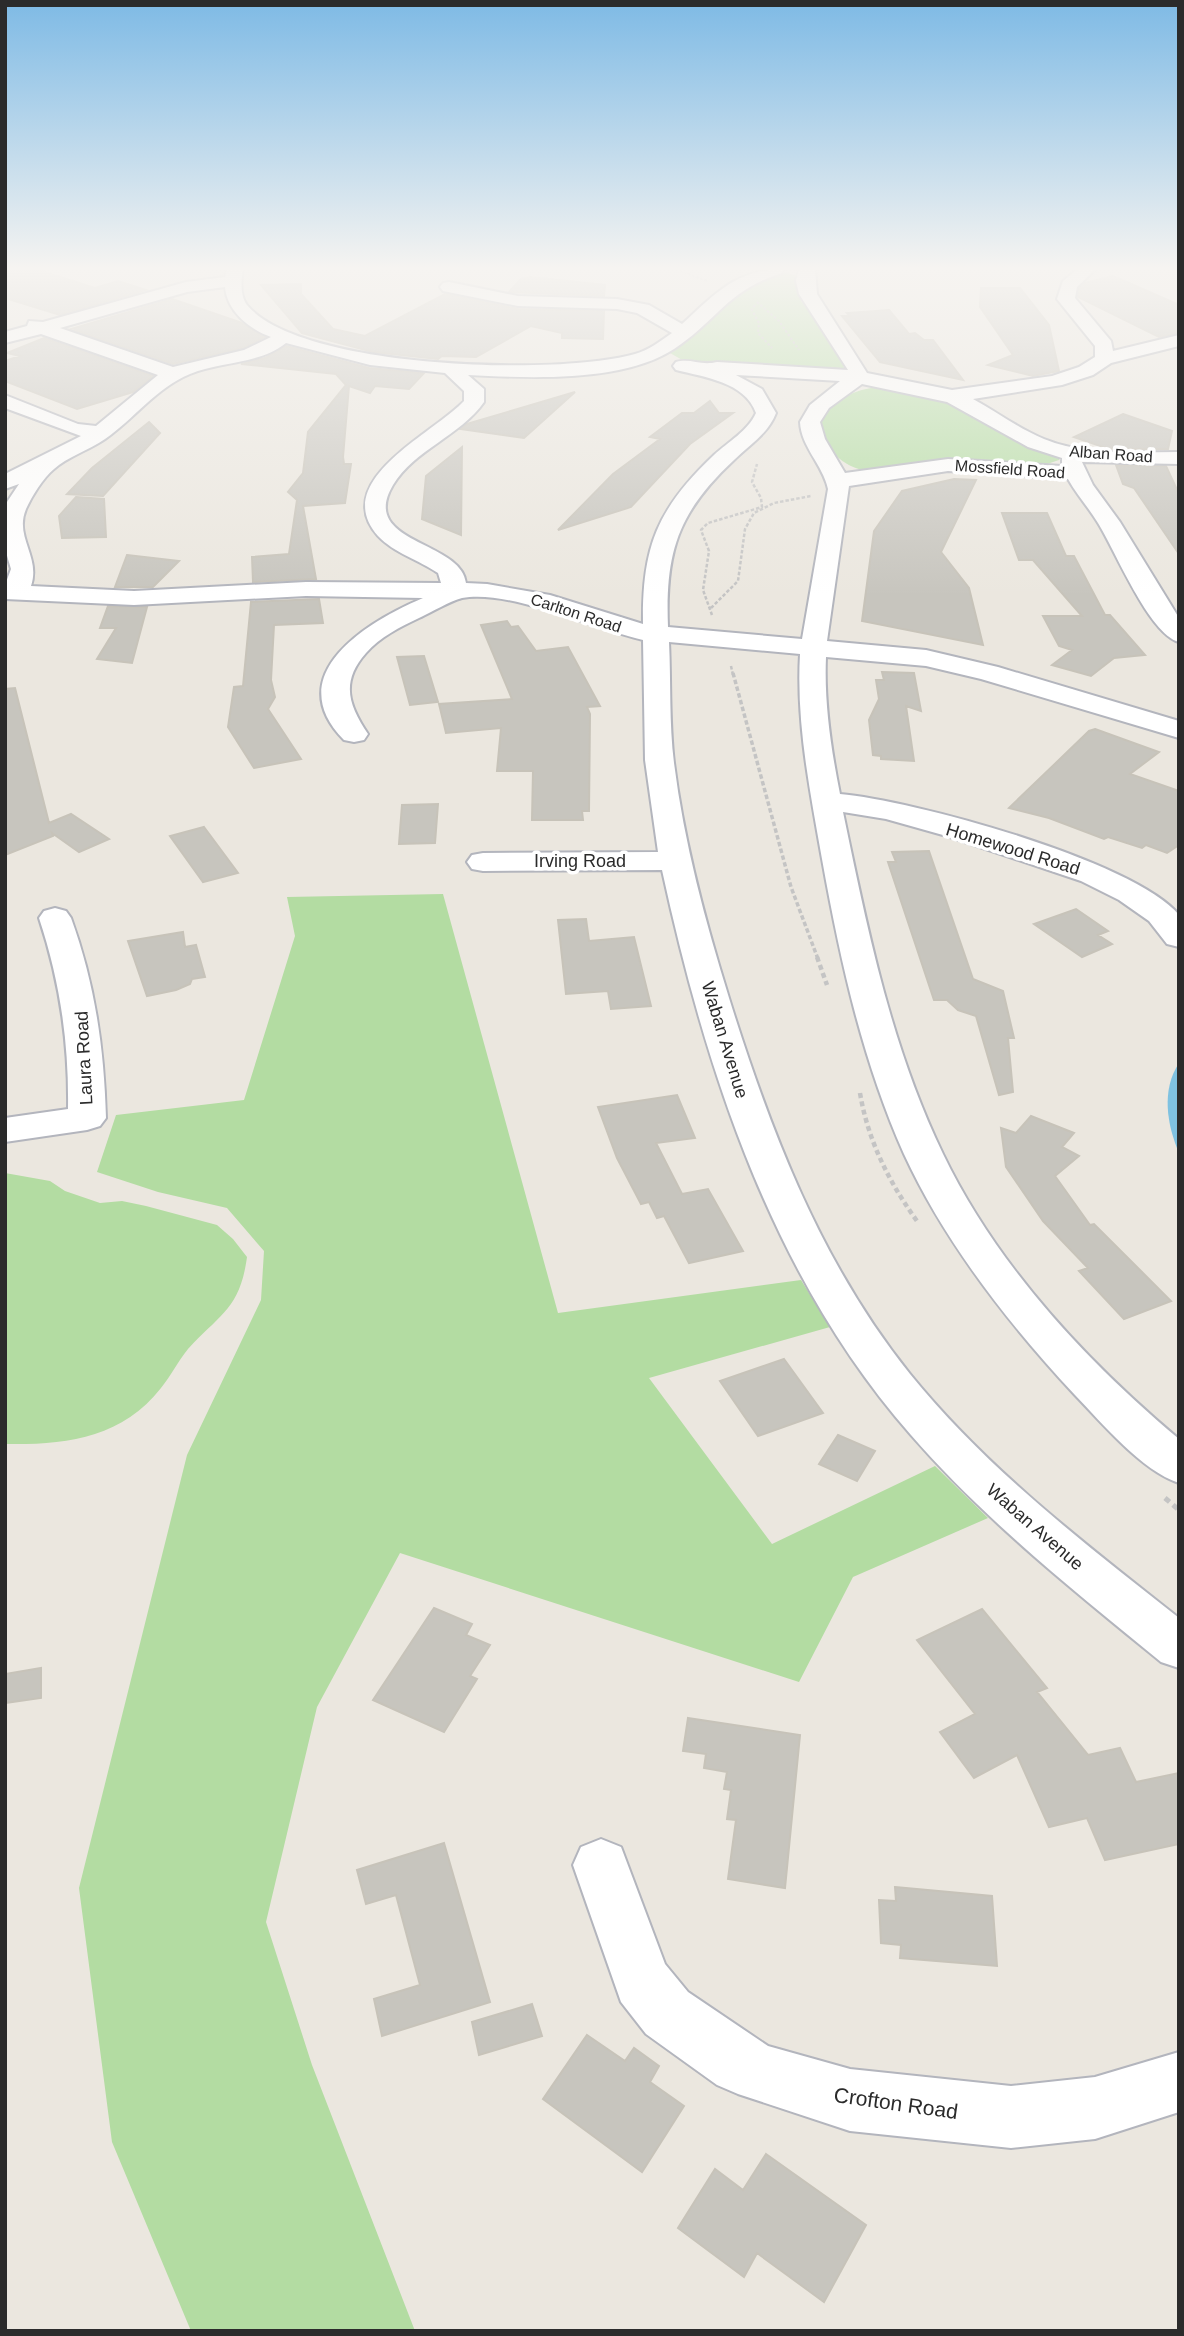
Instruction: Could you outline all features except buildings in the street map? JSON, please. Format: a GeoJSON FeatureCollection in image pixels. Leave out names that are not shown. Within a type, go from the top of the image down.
{"type":"FeatureCollection","features":[{"type":"Feature","properties":{"kind":"street"},"geometry":{"type":"LineString","coordinates":[[11,592],[24,561],[10,527],[11,493],[47,463],[99,433],[169,378]]}},
{"type":"Feature","properties":{"kind":"street"},"geometry":{"type":"LineString","coordinates":[[354,734],[344,725],[336,700],[339,676],[351,655],[388,623],[448,596],[454,589],[453,578],[447,568],[386,531],[376,506],[381,486],[393,470],[462,416],[474,402],[474,389],[460,378]]}},
{"type":"Feature","properties":{"kind":"street"},"geometry":{"type":"LineString","coordinates":[[720,378],[739,384],[772,421],[809,432],[834,467],[838,485],[814,647],[814,722],[843,888],[877,1028],[908,1119],[939,1185],[974,1241],[1019,1301],[1107,1398],[1179,1465]]}},
{"type":"Feature","properties":{"kind":"street","name":"Alban Road"},"geometry":{"type":"LineString","coordinates":[[851,378],[952,396],[1075,463],[1179,458]]}},
{"type":"Feature","properties":{"kind":"street"},"geometry":{"type":"LineString","coordinates":[[952,396],[1055,382],[1066,378]]}},
{"type":"Feature","properties":{"kind":"street"},"geometry":{"type":"LineString","coordinates":[[809,432],[811,416],[856,379]]}},
{"type":"Feature","properties":{"kind":"street"},"geometry":{"type":"LineString","coordinates":[[5,401],[73,429],[99,433]]}},
{"type":"Feature","properties":{"kind":"street"},"geometry":{"type":"LineString","coordinates":[[772,421],[790,405],[828,401]]}},
{"type":"Feature","properties":{"kind":"street","name":"Waban Avenue"},"geometry":{"type":"LineString","coordinates":[[772,421],[707,476],[668,527],[658,565],[659,760],[676,861],[690,925],[761,1152],[787,1214],[844,1314],[894,1384],[954,1454],[1031,1525],[1179,1647]]}},
{"type":"Feature","properties":{"kind":"street","name":"Mossfield Road"},"geometry":{"type":"LineString","coordinates":[[838,485],[947,465],[1075,463],[1152,598],[1179,634]]}},
{"type":"Feature","properties":{"kind":"street","name":"Carlton Road"},"geometry":{"type":"LineString","coordinates":[[11,592],[134,598],[295,589],[454,589],[534,598],[582,611],[619,627],[657,634],[902,655],[958,665],[1179,730]]}},
{"type":"Feature","properties":{"kind":"street","name":"Homewood Road"},"geometry":{"type":"LineString","coordinates":[[827,802],[891,811],[1105,878],[1154,906],[1170,922],[1179,937]]}},
{"type":"Feature","properties":{"kind":"street","name":"Irving Road"},"geometry":{"type":"LineString","coordinates":[[483,862],[676,861]]}},
{"type":"Feature","properties":{"kind":"street","name":"Laura Road"},"geometry":{"type":"LineString","coordinates":[[5,1129],[87,1118],[87,1050],[83,1010],[73,969],[55,918]]}},
{"type":"Feature","properties":{"kind":"street","name":"Crofton Road"},"geometry":{"type":"LineString","coordinates":[[601,1865],[642,1982],[667,2013],[738,2064],[768,2076],[850,2100],[1011,2117],[1096,2108],[1179,2082]]}},
{"type":"Feature","properties":{"kind":"path"},"geometry":{"type":"LineString","coordinates":[[710,608],[733,590],[740,576],[741,538],[746,526],[762,508],[838,485]]}},
{"type":"Feature","properties":{"kind":"path"},"geometry":{"type":"LineString","coordinates":[[736,677],[739,666]]}},
{"type":"Feature","properties":{"kind":"green space"},"geometry":{"type":"Polygon","coordinates":[[[886,387],[937,395],[1059,457],[1059,460],[1041,466],[867,471],[858,469],[841,460],[827,446],[820,429],[820,420],[841,399],[857,391],[886,387]]]}},
{"type":"Feature","properties":{"kind":"green space"},"geometry":{"type":"Polygon","coordinates":[[[443,894],[558,1313],[801,1280],[830,1327],[649,1378],[772,1544],[935,1466],[988,1518],[853,1577],[799,1682],[400,1553],[317,1707],[266,1922],[312,2065],[415,2331],[191,2331],[112,2142],[79,1888],[187,1455],[261,1300],[264,1251],[227,1208],[158,1192],[97,1172],[116,1115],[244,1100],[295,936],[287,897],[443,894]]]}},
{"type":"Feature","properties":{"kind":"green space"},"geometry":{"type":"Polygon","coordinates":[[[5,1173],[50,1181],[65,1191],[100,1203],[122,1201],[217,1225],[247,1257],[234,1300],[188,1349],[165,1383],[145,1405],[128,1418],[90,1436],[49,1443],[5,1444],[5,1173]]]}},
{"type":"Feature","properties":{"kind":"water"},"geometry":{"type":"Polygon","coordinates":[[[1179,1063],[1179,1153],[1171,1131],[1168,1096],[1173,1073],[1179,1063]]]}}]}
